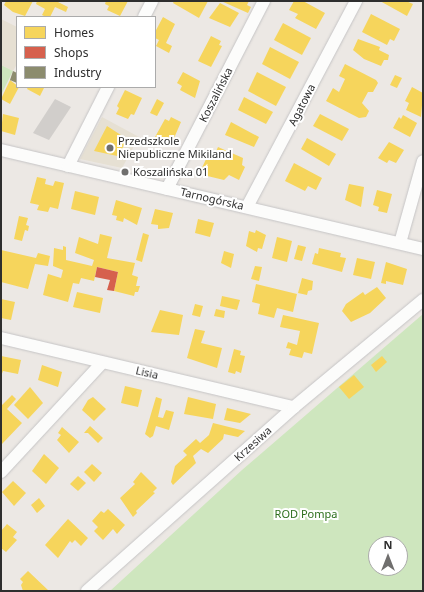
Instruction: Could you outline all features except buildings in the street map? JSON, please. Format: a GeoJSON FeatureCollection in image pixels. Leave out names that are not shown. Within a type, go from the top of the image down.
{"type":"FeatureCollection","features":[{"type":"Feature","properties":{"kind":"street"},"geometry":{"type":"LineString","coordinates":[[144,16],[152,1]]}},
{"type":"Feature","properties":{"kind":"street","name":"Koszalińska"},"geometry":{"type":"LineString","coordinates":[[167,189],[264,1]]}},
{"type":"Feature","properties":{"kind":"street","name":"Agatowa"},"geometry":{"type":"LineString","coordinates":[[247,208],[356,1]]}},
{"type":"Feature","properties":{"kind":"street"},"geometry":{"type":"LineString","coordinates":[[68,166],[107,88]]}},
{"type":"Feature","properties":{"kind":"street","name":"Tarnogórska"},"geometry":{"type":"LineString","coordinates":[[1,150],[423,249]]}},
{"type":"Feature","properties":{"kind":"street"},"geometry":{"type":"LineString","coordinates":[[400,243],[423,161]]}},
{"type":"Feature","properties":{"kind":"street","name":"Krzesiwa"},"geometry":{"type":"LineString","coordinates":[[87,591],[238,465],[294,408],[423,300]]}},
{"type":"Feature","properties":{"kind":"street","name":"Lisia"},"geometry":{"type":"LineString","coordinates":[[1,338],[294,408]]}},
{"type":"Feature","properties":{"kind":"street"},"geometry":{"type":"LineString","coordinates":[[1,472],[102,363]]}},
{"type":"Feature","properties":{"kind":"shaded area"},"geometry":{"type":"Polygon","coordinates":[[[1,19],[16,26],[16,66],[13,71],[1,65],[1,19]]]}},
{"type":"Feature","properties":{"kind":"shaded area","name":"Przedszkole Niepubliczne Mikiland"},"geometry":{"type":"Polygon","coordinates":[[[102,117],[139,137],[122,168],[80,159],[102,117]]]}},
{"type":"Feature","properties":{"kind":"green space"},"geometry":{"type":"Polygon","coordinates":[[[1,65],[13,71],[1,95],[1,65]]]}},
{"type":"Feature","properties":{"kind":"green space","name":"ROD Pompa"},"geometry":{"type":"Polygon","coordinates":[[[423,314],[423,591],[110,591],[242,470],[423,314]]]}},
{"type":"Feature","properties":{"kind":"place","name":"Przedszkole Niepubliczne Mikiland"},"geometry":{"type":"Point","coordinates":[110,148]}},
{"type":"Feature","properties":{"kind":"place","name":"Koszalińska 01"},"geometry":{"type":"Point","coordinates":[125,172]}}]}
